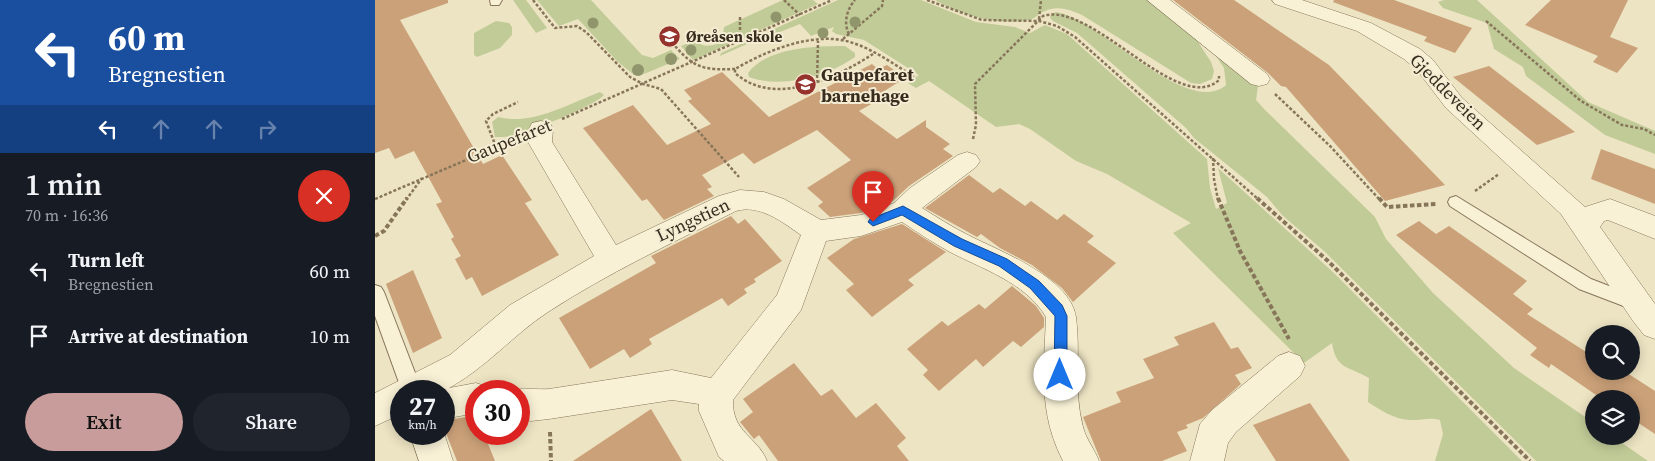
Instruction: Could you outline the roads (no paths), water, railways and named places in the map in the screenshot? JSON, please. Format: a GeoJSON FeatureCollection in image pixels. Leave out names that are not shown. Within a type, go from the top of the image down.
{"type":"FeatureCollection","features":[{"type":"Feature","properties":{"kind":"street"},"geometry":{"type":"LineString","coordinates":[[1157,0],[1259,79]]}},
{"type":"Feature","properties":{"kind":"street","name":"Gjeddeveien"},"geometry":{"type":"LineString","coordinates":[[1282,0],[1364,28],[1412,54],[1425,65],[1454,103],[1511,152],[1570,207],[1586,227],[1634,303],[1655,326]]}},
{"type":"Feature","properties":{"kind":"street"},"geometry":{"type":"LineString","coordinates":[[541,129],[540,142],[611,260]]}},
{"type":"Feature","properties":{"kind":"street"},"geometry":{"type":"LineString","coordinates":[[750,461],[731,445],[716,411],[717,395],[790,301],[808,249],[817,231],[846,230],[887,218],[903,210],[919,195],[967,162]]}},
{"type":"Feature","properties":{"kind":"street","name":"Lyngstien"},"geometry":{"type":"LineString","coordinates":[[433,380],[461,365],[521,314],[611,260],[729,203],[743,189],[817,231]]}},
{"type":"Feature","properties":{"kind":"street"},"geometry":{"type":"LineString","coordinates":[[1586,227],[1595,213],[1610,209],[1655,228]]}},
{"type":"Feature","properties":{"kind":"street"},"geometry":{"type":"LineString","coordinates":[[903,210],[958,243],[1003,263],[1034,284],[1057,308],[1061,316],[1060,395],[1067,434],[1082,461]]}},
{"type":"Feature","properties":{"kind":"street"},"geometry":{"type":"LineString","coordinates":[[1207,461],[1212,436],[1224,421],[1289,366]]}},
{"type":"Feature","properties":{"kind":"street"},"geometry":{"type":"LineString","coordinates":[[530,406],[672,385],[699,388],[717,395]]}},
{"type":"Feature","properties":{"kind":"street"},"geometry":{"type":"LineString","coordinates":[[375,410],[390,402]]}},
{"type":"Feature","properties":{"kind":"street"},"geometry":{"type":"LineString","coordinates":[[431,445],[436,461]]}},
{"type":"Feature","properties":{"kind":"lane"},"geometry":{"type":"LineString","coordinates":[[1456,202],[1585,284],[1634,303]]}},
{"type":"Feature","properties":{"kind":"lane"},"geometry":{"type":"LineString","coordinates":[[375,292],[408,380]]}},
{"type":"Feature","properties":{"kind":"place","name":"Øreåsen skole"},"geometry":{"type":"Point","coordinates":[670,37]}},
{"type":"Feature","properties":{"kind":"place","name":"Gaupefaret barnehage"},"geometry":{"type":"Point","coordinates":[805,85]}}]}
